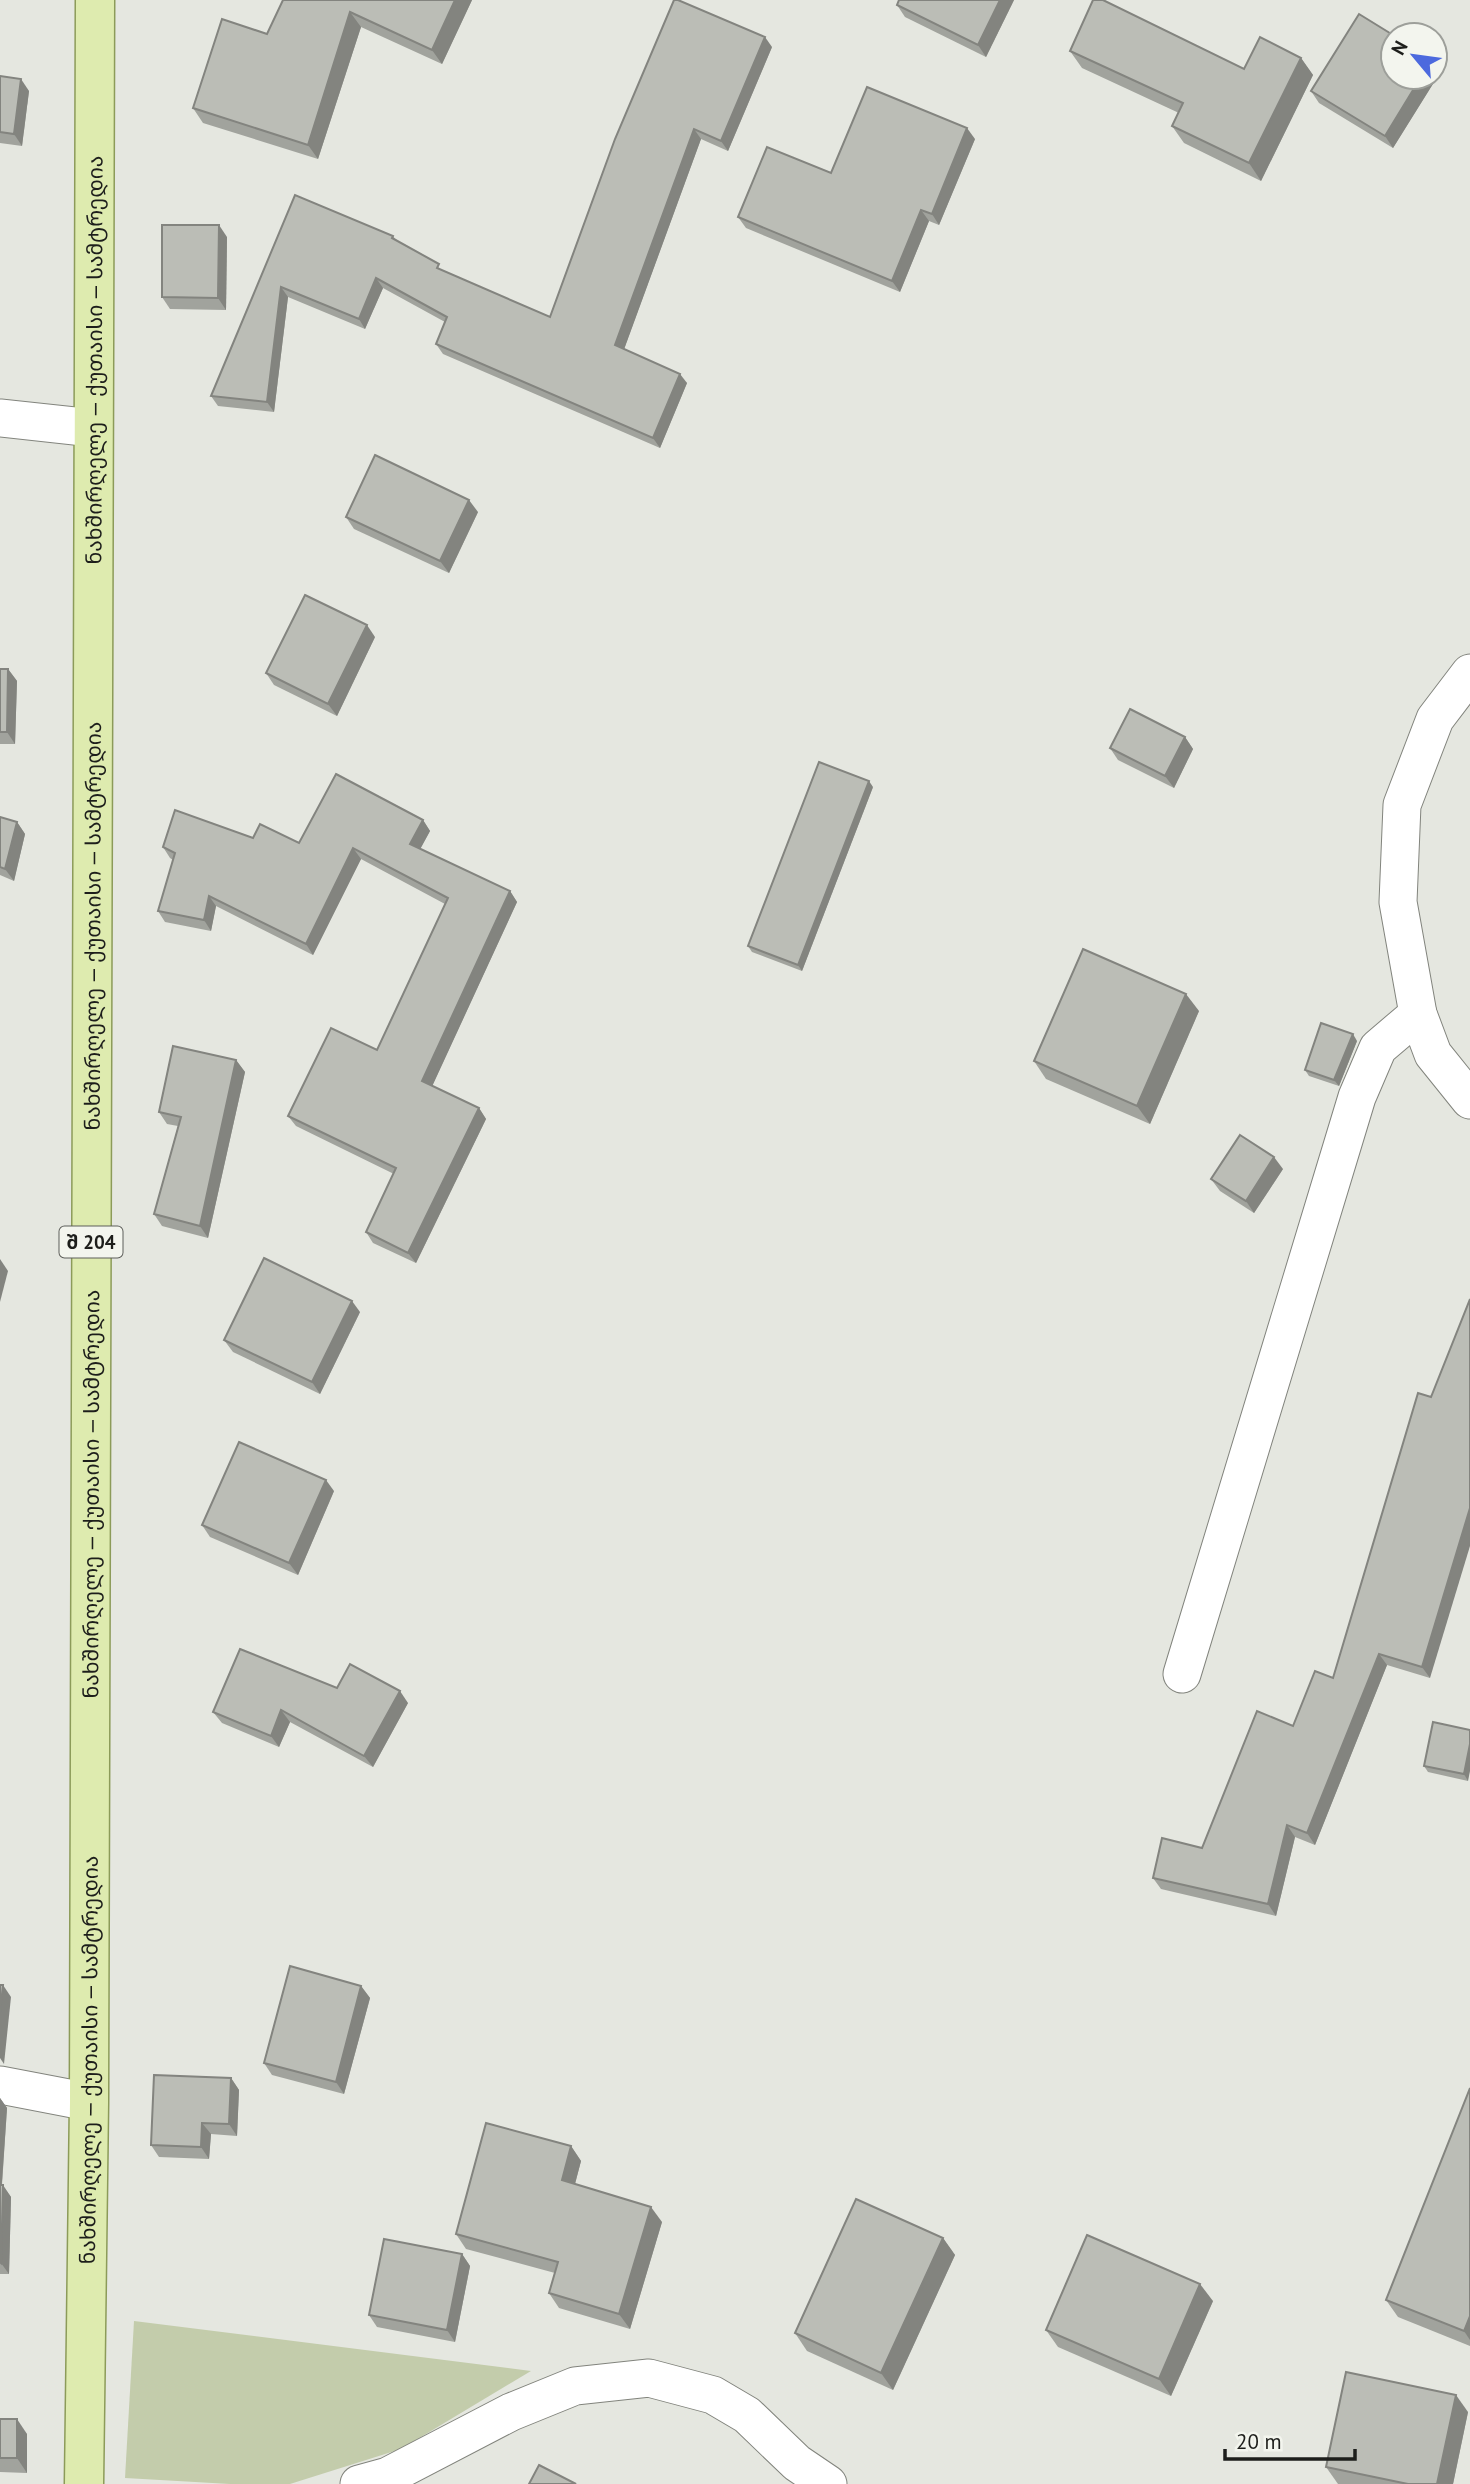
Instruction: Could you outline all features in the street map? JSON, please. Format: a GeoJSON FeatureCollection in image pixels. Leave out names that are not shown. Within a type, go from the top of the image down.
{"type":"FeatureCollection","features":[{"type":"Feature","properties":{"kind":"main road","name":"ნახშირღელე — ქუთაისი — სამტრედია"},"geometry":{"type":"LineString","coordinates":[[84,2484],[89,2102],[95,0]]}},
{"type":"Feature","properties":{"kind":"street"},"geometry":{"type":"LineString","coordinates":[[0,418],[93,428]]}},
{"type":"Feature","properties":{"kind":"street"},"geometry":{"type":"LineString","coordinates":[[1470,673],[1435,719],[1402,805],[1398,902],[1418,1014],[1433,1054],[1470,1100]]}},
{"type":"Feature","properties":{"kind":"street"},"geometry":{"type":"LineString","coordinates":[[1181,1674],[1357,1097],[1378,1048],[1418,1014]]}},
{"type":"Feature","properties":{"kind":"street"},"geometry":{"type":"LineString","coordinates":[[0,2085],[89,2102]]}},
{"type":"Feature","properties":{"kind":"street"},"geometry":{"type":"LineString","coordinates":[[359,2484],[388,2476],[511,2412],[575,2386],[649,2378],[713,2395],[724,2401],[747,2415],[797,2463],[828,2484]]}},
{"type":"Feature","properties":{"kind":"green space"},"geometry":{"type":"Polygon","coordinates":[[[134,2321],[531,2371],[401,2449],[290,2484],[230,2484],[125,2478],[134,2321]]]}},
{"type":"Feature","properties":{"kind":"building"},"geometry":{"type":"Polygon","coordinates":[[[283,0],[455,0],[432,50],[350,12],[308,145],[193,108],[222,19],[267,34],[283,0]]]}},
{"type":"Feature","properties":{"kind":"building"},"geometry":{"type":"Polygon","coordinates":[[[674,0],[765,37],[721,141],[694,129],[615,345],[680,374],[653,438],[436,344],[447,317],[376,278],[359,319],[281,287],[267,402],[211,396],[295,195],[393,236],[392,238],[439,264],[437,268],[550,317],[615,139],[674,0]]]}},
{"type":"Feature","properties":{"kind":"building"},"geometry":{"type":"Polygon","coordinates":[[[899,0],[1000,0],[978,45],[897,5],[899,0]]]}},
{"type":"Feature","properties":{"kind":"building"},"geometry":{"type":"Polygon","coordinates":[[[1093,0],[1103,0],[1244,69],[1260,37],[1301,58],[1249,163],[1172,126],[1183,103],[1070,51],[1093,0]]]}},
{"type":"Feature","properties":{"kind":"building"},"geometry":{"type":"Polygon","coordinates":[[[1359,14],[1379,26],[1379,91],[1412,91],[1385,136],[1311,91],[1359,14]]]}},
{"type":"Feature","properties":{"kind":"building"},"geometry":{"type":"Polygon","coordinates":[[[0,76],[21,79],[14,134],[0,132],[0,76]]]}},
{"type":"Feature","properties":{"kind":"building"},"geometry":{"type":"Polygon","coordinates":[[[867,87],[967,128],[932,214],[921,210],[892,281],[738,217],[767,147],[831,173],[867,87]]]}},
{"type":"Feature","properties":{"kind":"building"},"geometry":{"type":"Polygon","coordinates":[[[162,225],[219,225],[218,298],[162,297],[162,225]]]}},
{"type":"Feature","properties":{"kind":"building"},"geometry":{"type":"Polygon","coordinates":[[[375,455],[469,500],[440,561],[346,517],[375,455]]]}},
{"type":"Feature","properties":{"kind":"building"},"geometry":{"type":"Polygon","coordinates":[[[305,595],[367,625],[328,704],[266,673],[305,595]]]}},
{"type":"Feature","properties":{"kind":"building"},"geometry":{"type":"Polygon","coordinates":[[[0,669],[8,669],[7,732],[0,732],[0,669]]]}},
{"type":"Feature","properties":{"kind":"building"},"geometry":{"type":"Polygon","coordinates":[[[1130,709],[1185,737],[1165,776],[1110,748],[1130,709]]]}},
{"type":"Feature","properties":{"kind":"building"},"geometry":{"type":"Polygon","coordinates":[[[819,762],[869,781],[798,965],[748,946],[819,762]]]}},
{"type":"Feature","properties":{"kind":"building"},"geometry":{"type":"Polygon","coordinates":[[[336,774],[423,820],[410,844],[510,891],[422,1081],[479,1108],[408,1253],[366,1232],[396,1168],[288,1116],[331,1028],[377,1050],[448,898],[353,848],[306,944],[209,896],[204,920],[158,911],[175,853],[163,847],[175,810],[253,838],[260,824],[299,843],[336,774]]]}},
{"type":"Feature","properties":{"kind":"building"},"geometry":{"type":"Polygon","coordinates":[[[0,817],[17,822],[5,869],[0,867],[0,817]]]}},
{"type":"Feature","properties":{"kind":"building"},"geometry":{"type":"Polygon","coordinates":[[[1083,949],[1186,994],[1137,1106],[1034,1061],[1083,949]]]}},
{"type":"Feature","properties":{"kind":"building"},"geometry":{"type":"Polygon","coordinates":[[[1321,1023],[1353,1034],[1334,1080],[1305,1070],[1321,1023]]]}},
{"type":"Feature","properties":{"kind":"building"},"geometry":{"type":"Polygon","coordinates":[[[173,1046],[236,1060],[200,1226],[154,1214],[181,1117],[159,1112],[173,1046]]]}},
{"type":"Feature","properties":{"kind":"building"},"geometry":{"type":"Polygon","coordinates":[[[1240,1135],[1274,1157],[1246,1201],[1211,1179],[1240,1135]]]}},
{"type":"Feature","properties":{"kind":"building"},"geometry":{"type":"Polygon","coordinates":[[[264,1258],[352,1301],[312,1382],[224,1340],[264,1258]]]}},
{"type":"Feature","properties":{"kind":"building"},"geometry":{"type":"Polygon","coordinates":[[[1470,1299],[1470,1508],[1422,1667],[1379,1654],[1307,1833],[1287,1825],[1268,1904],[1153,1878],[1162,1838],[1202,1848],[1257,1711],[1293,1726],[1315,1671],[1333,1678],[1418,1393],[1431,1397],[1470,1299]]]}},
{"type":"Feature","properties":{"kind":"building"},"geometry":{"type":"Polygon","coordinates":[[[239,1442],[326,1480],[289,1563],[202,1525],[239,1442]]]}},
{"type":"Feature","properties":{"kind":"building"},"geometry":{"type":"Polygon","coordinates":[[[240,1649],[337,1688],[350,1664],[400,1691],[364,1756],[281,1710],[271,1736],[213,1712],[240,1649]]]}},
{"type":"Feature","properties":{"kind":"building"},"geometry":{"type":"Polygon","coordinates":[[[1433,1722],[1470,1730],[1464,1774],[1424,1766],[1433,1722]]]}},
{"type":"Feature","properties":{"kind":"building"},"geometry":{"type":"Polygon","coordinates":[[[290,1966],[361,1986],[336,2082],[264,2063],[290,1966]]]}},
{"type":"Feature","properties":{"kind":"building"},"geometry":{"type":"Polygon","coordinates":[[[0,1985],[3,1985],[0,2012],[0,1985]]]}},
{"type":"Feature","properties":{"kind":"building"},"geometry":{"type":"Polygon","coordinates":[[[154,2075],[231,2078],[229,2124],[202,2123],[201,2147],[151,2145],[154,2075]]]}},
{"type":"Feature","properties":{"kind":"building"},"geometry":{"type":"Polygon","coordinates":[[[1470,2088],[1470,2316],[1464,2331],[1386,2300],[1470,2088]]]}},
{"type":"Feature","properties":{"kind":"building"},"geometry":{"type":"Polygon","coordinates":[[[486,2123],[571,2146],[562,2180],[651,2207],[619,2314],[549,2293],[558,2262],[456,2234],[486,2123]]]}},
{"type":"Feature","properties":{"kind":"building"},"geometry":{"type":"Polygon","coordinates":[[[0,2185],[3,2185],[1,2263],[0,2262],[0,2185]]]}},
{"type":"Feature","properties":{"kind":"building"},"geometry":{"type":"Polygon","coordinates":[[[856,2199],[943,2238],[881,2373],[795,2333],[856,2199]]]}},
{"type":"Feature","properties":{"kind":"building"},"geometry":{"type":"Polygon","coordinates":[[[1087,2235],[1200,2284],[1159,2379],[1046,2330],[1087,2235]]]}},
{"type":"Feature","properties":{"kind":"building"},"geometry":{"type":"Polygon","coordinates":[[[384,2239],[462,2254],[447,2330],[369,2315],[384,2239]]]}},
{"type":"Feature","properties":{"kind":"building"},"geometry":{"type":"Polygon","coordinates":[[[1346,2372],[1456,2395],[1437,2484],[1408,2484],[1326,2467],[1346,2372]]]}},
{"type":"Feature","properties":{"kind":"building"},"geometry":{"type":"Polygon","coordinates":[[[0,2419],[17,2419],[17,2458],[0,2458],[0,2419]]]}},
{"type":"Feature","properties":{"kind":"building"},"geometry":{"type":"Polygon","coordinates":[[[539,2465],[576,2484],[529,2484],[539,2465]]]}}]}
